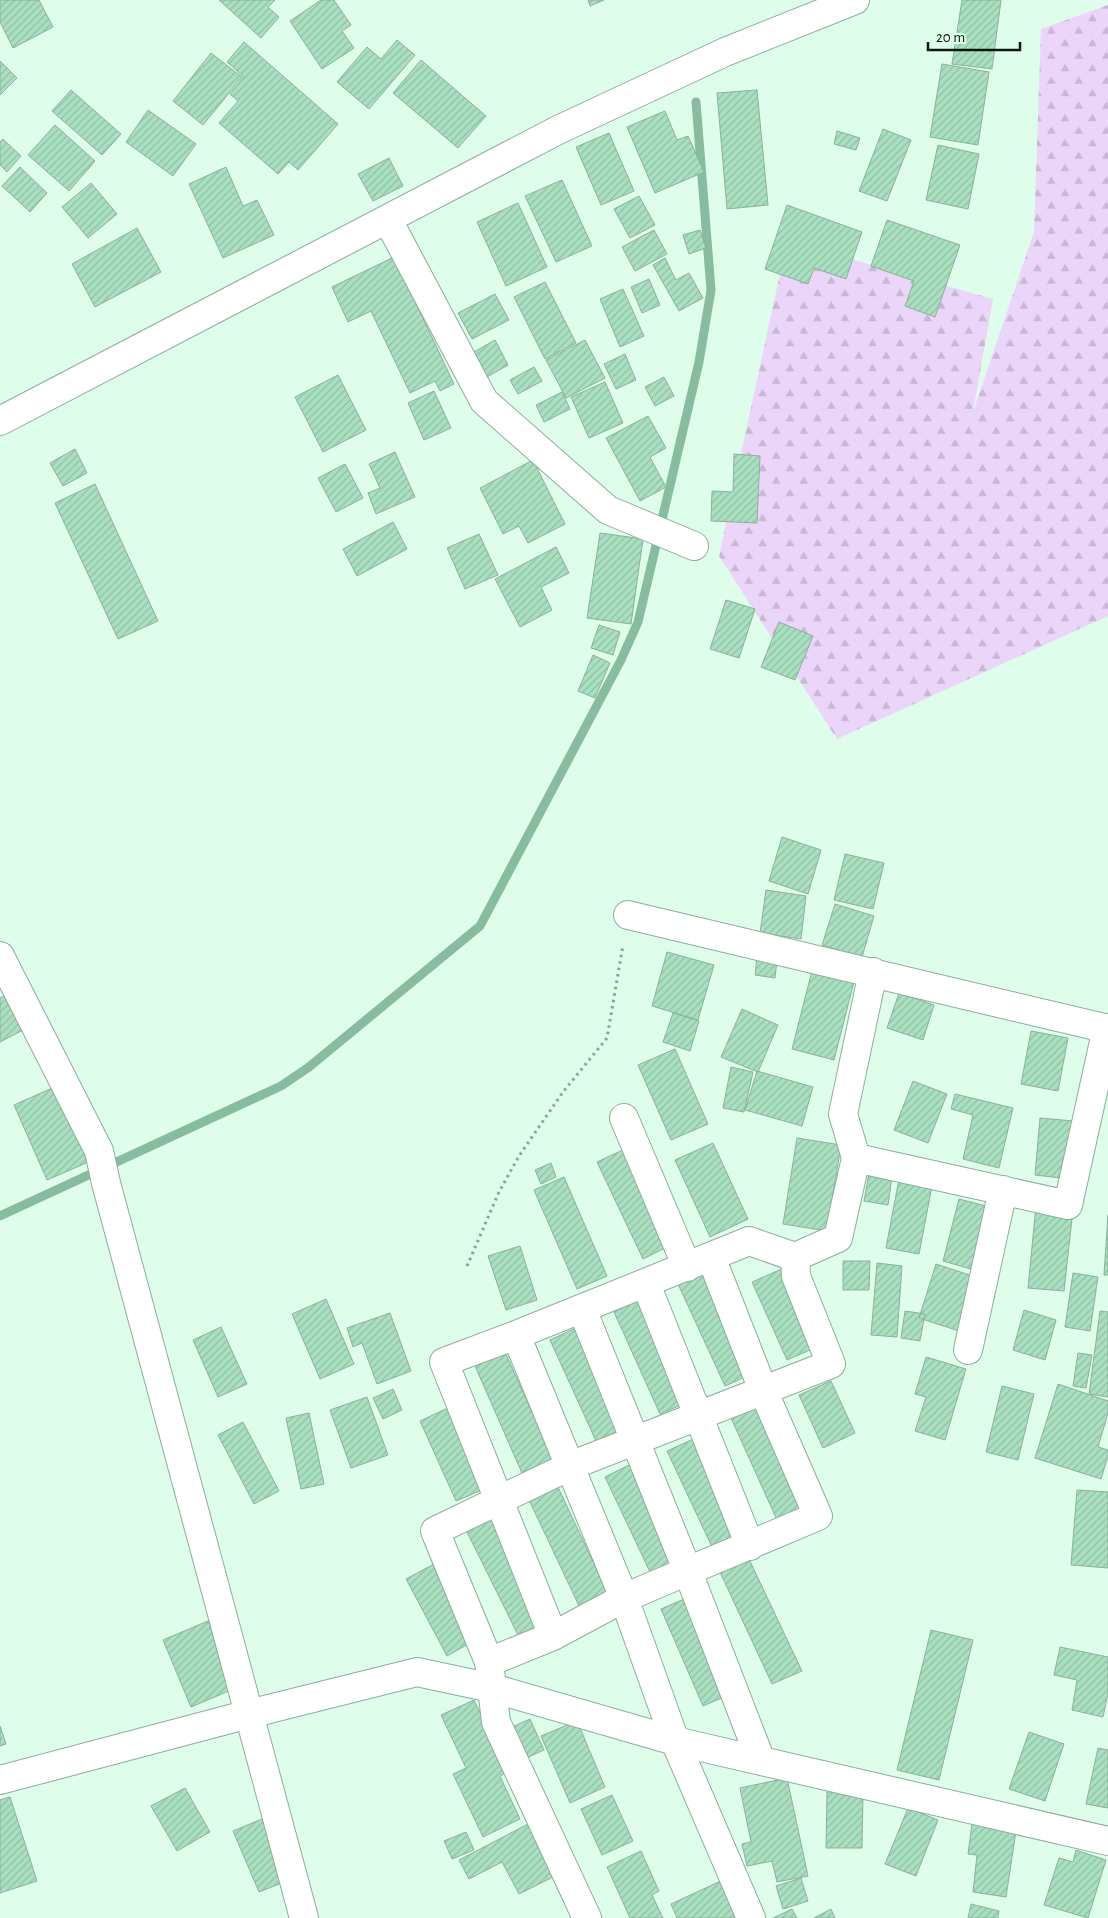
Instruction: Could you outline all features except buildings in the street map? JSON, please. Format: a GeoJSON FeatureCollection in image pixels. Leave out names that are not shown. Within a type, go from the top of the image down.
{"type":"FeatureCollection","features":[{"type":"Feature","properties":{"kind":"street"},"geometry":{"type":"LineString","coordinates":[[0,421],[567,126],[725,52],[855,0]]}},
{"type":"Feature","properties":{"kind":"street"},"geometry":{"type":"LineString","coordinates":[[388,220],[484,401],[608,510],[694,546]]}},
{"type":"Feature","properties":{"kind":"street"},"geometry":{"type":"LineString","coordinates":[[628,915],[1107,1028],[1068,1205],[856,1158]]}},
{"type":"Feature","properties":{"kind":"street"},"geometry":{"type":"LineString","coordinates":[[0,956],[98,1151],[304,1918]]}},
{"type":"Feature","properties":{"kind":"street"},"geometry":{"type":"LineString","coordinates":[[553,1636],[444,1362],[646,1284],[750,1241],[795,1257],[838,1238],[856,1158],[843,1114],[872,972]]}},
{"type":"Feature","properties":{"kind":"street"},"geometry":{"type":"LineString","coordinates":[[491,1675],[553,1636],[624,1598],[818,1516],[763,1390],[624,1118]]}},
{"type":"Feature","properties":{"kind":"street"},"geometry":{"type":"LineString","coordinates":[[968,1350],[1003,1190]]}},
{"type":"Feature","properties":{"kind":"street"},"geometry":{"type":"LineString","coordinates":[[587,1918],[496,1722],[491,1675],[435,1531],[499,1502],[570,1466],[831,1364],[796,1276],[795,1257]]}},
{"type":"Feature","properties":{"kind":"street"},"geometry":{"type":"LineString","coordinates":[[646,1284],[750,1546]]}},
{"type":"Feature","properties":{"kind":"street"},"geometry":{"type":"LineString","coordinates":[[582,1309],[688,1572],[761,1761]]}},
{"type":"Feature","properties":{"kind":"street"},"geometry":{"type":"LineString","coordinates":[[516,1335],[624,1598],[675,1741],[751,1918]]}},
{"type":"Feature","properties":{"kind":"street"},"geometry":{"type":"LineString","coordinates":[[0,1780],[417,1672],[491,1675],[675,1741],[1108,1841]]}},
{"type":"Feature","properties":{"kind":"path"},"geometry":{"type":"LineString","coordinates":[[467,1266],[499,1192],[519,1156],[563,1092],[607,1038],[628,915]]}},
{"type":"Feature","properties":{"kind":"green space"},"geometry":{"type":"Polygon","coordinates":[[[1108,5],[1108,616],[837,739],[719,556],[787,241],[993,299],[973,412],[1034,232],[1041,29],[1108,5]]]}},
{"type":"Feature","properties":{"kind":"waterway"},"geometry":{"type":"LineString","coordinates":[[0,1216],[281,1086],[309,1067],[480,926],[621,660],[638,622],[699,362],[711,290],[696,102]]}}]}
